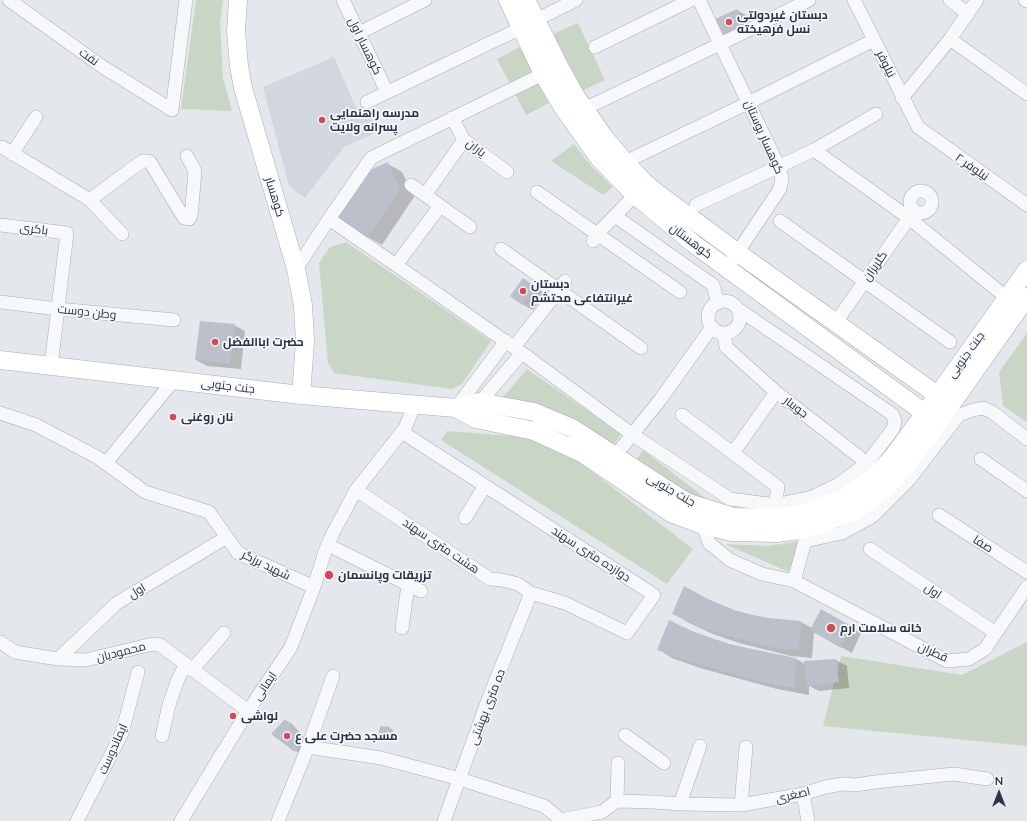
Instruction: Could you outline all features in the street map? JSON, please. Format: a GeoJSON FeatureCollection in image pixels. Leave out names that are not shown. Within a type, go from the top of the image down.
{"type":"FeatureCollection","features":[{"type":"Feature","properties":{"kind":"main road","name":"کوهسار"},"geometry":{"type":"LineString","coordinates":[[238,0],[236,31],[239,66],[243,88],[296,269],[303,305],[305,342],[301,395]]}},
{"type":"Feature","properties":{"kind":"main road","name":"کوهستان"},"geometry":{"type":"LineString","coordinates":[[508,0],[529,24],[559,66],[575,95],[604,137],[644,182],[646,198]]}},
{"type":"Feature","properties":{"kind":"main road","name":"کوهستان"},"geometry":{"type":"LineString","coordinates":[[526,0],[529,24],[543,74],[562,106],[599,158],[646,198],[694,244],[932,418]]}},
{"type":"Feature","properties":{"kind":"main road","name":"کوهستان"},"geometry":{"type":"LineString","coordinates":[[646,198],[738,253],[944,400]]}},
{"type":"Feature","properties":{"kind":"main road","name":"جنت جنوبی"},"geometry":{"type":"LineString","coordinates":[[456,408],[476,419],[534,431],[582,454],[671,513],[703,525],[732,532],[806,535],[852,513],[883,491],[905,467],[932,418],[1007,298],[1027,270]]}},
{"type":"Feature","properties":{"kind":"main road","name":"جنت جنوبی"},"geometry":{"type":"LineString","coordinates":[[944,400],[1027,297]]}},
{"type":"Feature","properties":{"kind":"main road"},"geometry":{"type":"LineString","coordinates":[[824,338],[836,322]]}},
{"type":"Feature","properties":{"kind":"main road","name":"جنت جنوبی"},"geometry":{"type":"LineString","coordinates":[[0,360],[301,395],[456,408],[480,402],[534,412],[572,428],[680,498],[696,506],[734,517],[775,511],[808,512],[844,498],[872,468],[892,458],[932,418]]}},
{"type":"Feature","properties":{"kind":"street","name":"نفت"},"geometry":{"type":"LineString","coordinates":[[9,0],[103,67],[172,110],[186,0]]}},
{"type":"Feature","properties":{"kind":"street","name":"کوهسار اول"},"geometry":{"type":"LineString","coordinates":[[343,0],[387,92]]}},
{"type":"Feature","properties":{"kind":"street"},"geometry":{"type":"LineString","coordinates":[[359,33],[425,0]]}},
{"type":"Feature","properties":{"kind":"street"},"geometry":{"type":"LineString","coordinates":[[367,102],[576,0]]}},
{"type":"Feature","properties":{"kind":"street"},"geometry":{"type":"LineString","coordinates":[[595,47],[691,0]]}},
{"type":"Feature","properties":{"kind":"street","name":"کوهسار بوستان"},"geometry":{"type":"LineString","coordinates":[[699,0],[779,167],[782,178],[780,189],[727,268]]}},
{"type":"Feature","properties":{"kind":"street"},"geometry":{"type":"LineString","coordinates":[[584,109],[808,0]]}},
{"type":"Feature","properties":{"kind":"street","name":"نیلوفر"},"geometry":{"type":"LineString","coordinates":[[854,0],[902,98],[918,127]]}},
{"type":"Feature","properties":{"kind":"street"},"geometry":{"type":"LineString","coordinates":[[950,0],[968,14]]}},
{"type":"Feature","properties":{"kind":"street"},"geometry":{"type":"LineString","coordinates":[[902,98],[950,39],[977,0]]}},
{"type":"Feature","properties":{"kind":"street"},"geometry":{"type":"LineString","coordinates":[[950,39],[1027,94]]}},
{"type":"Feature","properties":{"kind":"street"},"geometry":{"type":"LineString","coordinates":[[625,162],[874,40]]}},
{"type":"Feature","properties":{"kind":"street"},"geometry":{"type":"LineString","coordinates":[[296,269],[371,158],[543,74]]}},
{"type":"Feature","properties":{"kind":"street"},"geometry":{"type":"LineString","coordinates":[[696,205],[814,150],[876,114]]}},
{"type":"Feature","properties":{"kind":"street"},"geometry":{"type":"LineString","coordinates":[[12,154],[36,117]]}},
{"type":"Feature","properties":{"kind":"street","name":"یاران"},"geometry":{"type":"LineString","coordinates":[[452,118],[464,140],[507,172]]}},
{"type":"Feature","properties":{"kind":"street","name":"نیلوفر ۲"},"geometry":{"type":"LineString","coordinates":[[918,127],[1027,205]]}},
{"type":"Feature","properties":{"kind":"street"},"geometry":{"type":"LineString","coordinates":[[426,195],[464,140]]}},
{"type":"Feature","properties":{"kind":"street"},"geometry":{"type":"LineString","coordinates":[[0,147],[90,200],[122,234]]}},
{"type":"Feature","properties":{"kind":"street"},"geometry":{"type":"LineString","coordinates":[[814,150],[911,215],[1007,298]]}},
{"type":"Feature","properties":{"kind":"street"},"geometry":{"type":"LineString","coordinates":[[90,200],[131,169],[143,161],[148,161],[184,218],[189,219],[191,216],[195,172],[188,156]]}},
{"type":"Feature","properties":{"kind":"street"},"geometry":{"type":"LineString","coordinates":[[411,185],[470,227]]}},
{"type":"Feature","properties":{"kind":"street"},"geometry":{"type":"LineString","coordinates":[[537,192],[595,237],[680,292]]}},
{"type":"Feature","properties":{"kind":"street"},"geometry":{"type":"LineString","coordinates":[[595,237],[615,216],[646,198]]}},
{"type":"Feature","properties":{"kind":"street"},"geometry":{"type":"LineString","coordinates":[[396,265],[440,206]]}},
{"type":"Feature","properties":{"kind":"street","name":"گلریزان"},"geometry":{"type":"LineString","coordinates":[[836,322],[911,215]]}},
{"type":"Feature","properties":{"kind":"street"},"geometry":{"type":"LineString","coordinates":[[615,216],[713,285],[718,303]]}},
{"type":"Feature","properties":{"kind":"street"},"geometry":{"type":"LineString","coordinates":[[329,219],[514,347],[633,435],[730,499],[775,511],[778,487],[682,415]]}},
{"type":"Feature","properties":{"kind":"street"},"geometry":{"type":"LineString","coordinates":[[780,221],[950,342]]}},
{"type":"Feature","properties":{"kind":"street","name":"باکری"},"geometry":{"type":"LineString","coordinates":[[0,225],[67,233],[58,309]]}},
{"type":"Feature","properties":{"kind":"street"},"geometry":{"type":"LineString","coordinates":[[501,249],[562,286],[641,348]]}},
{"type":"Feature","properties":{"kind":"street"},"geometry":{"type":"LineString","coordinates":[[456,408],[514,347],[562,286]]}},
{"type":"Feature","properties":{"kind":"street"},"geometry":{"type":"LineString","coordinates":[[738,309],[741,317],[738,325],[732,331],[724,333],[716,331],[710,325],[708,317],[710,309],[716,303],[724,301],[732,303],[738,309],[892,414],[895,421],[893,429],[872,468]]}},
{"type":"Feature","properties":{"kind":"street","name":"وطن دوست"},"geometry":{"type":"LineString","coordinates":[[0,302],[174,320]]}},
{"type":"Feature","properties":{"kind":"street"},"geometry":{"type":"LineString","coordinates":[[51,366],[58,309]]}},
{"type":"Feature","properties":{"kind":"street"},"geometry":{"type":"LineString","coordinates":[[615,456],[660,400],[712,327]]}},
{"type":"Feature","properties":{"kind":"street","name":"جویبار"},"geometry":{"type":"LineString","coordinates":[[724,333],[726,347],[776,392],[872,468]]}},
{"type":"Feature","properties":{"kind":"street"},"geometry":{"type":"LineString","coordinates":[[480,402],[514,347]]}},
{"type":"Feature","properties":{"kind":"street"},"geometry":{"type":"LineString","coordinates":[[106,463],[174,380]]}},
{"type":"Feature","properties":{"kind":"street"},"geometry":{"type":"LineString","coordinates":[[733,453],[776,392]]}},
{"type":"Feature","properties":{"kind":"street"},"geometry":{"type":"LineString","coordinates":[[314,587],[333,533],[356,490],[405,428],[415,404]]}},
{"type":"Feature","properties":{"kind":"street"},"geometry":{"type":"LineString","coordinates":[[794,581],[806,535],[842,533],[873,516],[908,481],[959,415],[984,408],[992,412],[1027,439]]}},
{"type":"Feature","properties":{"kind":"street","name":"شهید برزگر"},"geometry":{"type":"LineString","coordinates":[[0,413],[36,425],[97,457],[145,492],[209,512],[238,553],[314,587]]}},
{"type":"Feature","properties":{"kind":"street","name":"دوازده متری سهند"},"geometry":{"type":"LineString","coordinates":[[402,432],[654,595],[627,633],[564,603],[531,593]]}},
{"type":"Feature","properties":{"kind":"street"},"geometry":{"type":"LineString","coordinates":[[981,459],[1027,491]]}},
{"type":"Feature","properties":{"kind":"street"},"geometry":{"type":"LineString","coordinates":[[465,518],[485,486]]}},
{"type":"Feature","properties":{"kind":"street","name":"هشت متری سهند"},"geometry":{"type":"LineString","coordinates":[[356,490],[490,579],[518,584],[531,593]]}},
{"type":"Feature","properties":{"kind":"street","name":"صفا"},"geometry":{"type":"LineString","coordinates":[[939,515],[1027,572]]}},
{"type":"Feature","properties":{"kind":"street","name":"قطران"},"geometry":{"type":"LineString","coordinates":[[703,525],[709,543],[730,560],[762,574],[794,581],[947,661],[969,659],[985,648],[1027,587]]}},
{"type":"Feature","properties":{"kind":"street","name":"اول"},"geometry":{"type":"LineString","coordinates":[[58,659],[117,603],[227,537]]}},
{"type":"Feature","properties":{"kind":"street"},"geometry":{"type":"LineString","coordinates":[[328,545],[421,592]]}},
{"type":"Feature","properties":{"kind":"street","name":"اول"},"geometry":{"type":"LineString","coordinates":[[870,549],[996,633]]}},
{"type":"Feature","properties":{"kind":"street"},"geometry":{"type":"LineString","coordinates":[[402,628],[408,585]]}},
{"type":"Feature","properties":{"kind":"street","name":"ایمانی"},"geometry":{"type":"LineString","coordinates":[[181,821],[248,711],[291,647],[314,587]]}},
{"type":"Feature","properties":{"kind":"street","name":"ده متری بهشتی"},"geometry":{"type":"LineString","coordinates":[[444,821],[488,700],[531,593]]}},
{"type":"Feature","properties":{"kind":"street"},"geometry":{"type":"LineString","coordinates":[[162,736],[177,682],[189,667],[224,633]]}},
{"type":"Feature","properties":{"kind":"street","name":"محمودیان"},"geometry":{"type":"LineString","coordinates":[[0,642],[15,652],[58,659],[86,660],[153,644],[160,645],[248,711]]}},
{"type":"Feature","properties":{"kind":"street","name":"ایماندوست"},"geometry":{"type":"LineString","coordinates":[[77,821],[122,733],[138,672]]}},
{"type":"Feature","properties":{"kind":"street"},"geometry":{"type":"LineString","coordinates":[[278,821],[308,747],[333,676]]}},
{"type":"Feature","properties":{"kind":"street"},"geometry":{"type":"LineString","coordinates":[[625,735],[664,763]]}},
{"type":"Feature","properties":{"kind":"street"},"geometry":{"type":"LineString","coordinates":[[680,804],[700,746]]}},
{"type":"Feature","properties":{"kind":"street"},"geometry":{"type":"LineString","coordinates":[[308,747],[382,758],[460,779],[544,806],[561,820],[602,812],[617,801],[618,763]]}},
{"type":"Feature","properties":{"kind":"street"},"geometry":{"type":"LineString","coordinates":[[741,805],[746,747]]}},
{"type":"Feature","properties":{"kind":"street","name":"اصغری"},"geometry":{"type":"LineString","coordinates":[[617,801],[741,805],[803,794],[824,786],[843,784],[856,785],[954,774],[986,779]]}},
{"type":"Feature","properties":{"kind":"street"},"geometry":{"type":"LineString","coordinates":[[803,794],[808,821]]}},
{"type":"Feature","properties":{"kind":"shaded area","name":"مدرسه راهنمایی پسرانه ولایت"},"geometry":{"type":"Polygon","coordinates":[[[334,57],[356,108],[366,104],[377,132],[344,147],[305,198],[289,186],[263,87],[334,57]]]}},
{"type":"Feature","properties":{"kind":"green space"},"geometry":{"type":"Polygon","coordinates":[[[196,0],[223,0],[220,23],[223,78],[232,111],[181,109],[196,0]]]}},
{"type":"Feature","properties":{"kind":"green space"},"geometry":{"type":"Polygon","coordinates":[[[578,23],[605,80],[580,92],[553,34],[578,23]]]}},
{"type":"Feature","properties":{"kind":"green space"},"geometry":{"type":"Polygon","coordinates":[[[520,47],[549,103],[526,115],[497,59],[520,47]]]}},
{"type":"Feature","properties":{"kind":"green space"},"geometry":{"type":"Polygon","coordinates":[[[574,144],[592,167],[613,187],[603,195],[551,161],[574,144]]]}},
{"type":"Feature","properties":{"kind":"green space"},"geometry":{"type":"Polygon","coordinates":[[[346,242],[491,341],[462,384],[452,389],[334,373],[328,363],[319,263],[330,247],[346,242]]]}},
{"type":"Feature","properties":{"kind":"green space"},"geometry":{"type":"Polygon","coordinates":[[[1027,333],[1027,422],[1003,406],[999,372],[1027,333]]]}},
{"type":"Feature","properties":{"kind":"green space"},"geometry":{"type":"Polygon","coordinates":[[[527,369],[621,434],[614,444],[499,402],[527,369]]]}},
{"type":"Feature","properties":{"kind":"green space"},"geometry":{"type":"Polygon","coordinates":[[[447,431],[524,437],[577,460],[693,549],[667,584],[441,440],[447,431]]]}},
{"type":"Feature","properties":{"kind":"green space"},"geometry":{"type":"Polygon","coordinates":[[[643,450],[708,500],[705,503],[635,462],[643,450]]]}},
{"type":"Feature","properties":{"kind":"green space"},"geometry":{"type":"Polygon","coordinates":[[[801,541],[789,572],[725,544],[768,546],[801,541]]]}},
{"type":"Feature","properties":{"kind":"green space"},"geometry":{"type":"Polygon","coordinates":[[[1027,642],[1027,746],[823,726],[841,656],[962,675],[1027,642]]]}},
{"type":"Feature","properties":{"kind":"building","name":"دبستان غیردولتی نسل فرهیخته"},"geometry":{"type":"Polygon","coordinates":[[[737,9],[744,25],[722,36],[715,19],[737,9]]]}},
{"type":"Feature","properties":{"kind":"building"},"geometry":{"type":"Polygon","coordinates":[[[388,162],[400,189],[367,238],[335,216],[365,172],[388,162]]]}},
{"type":"Feature","properties":{"kind":"building","name":"دبستان غیرانتفاعی محتشم"},"geometry":{"type":"Polygon","coordinates":[[[523,278],[535,286],[522,305],[510,296],[523,278]]]}},
{"type":"Feature","properties":{"kind":"building","name":"حضرت اباالفضل"},"geometry":{"type":"Polygon","coordinates":[[[200,321],[235,324],[230,364],[195,360],[200,321]]]}},
{"type":"Feature","properties":{"kind":"building"},"geometry":{"type":"Polygon","coordinates":[[[684,586],[708,599],[734,610],[769,618],[801,621],[798,650],[775,648],[724,635],[698,626],[672,614],[684,586]]]}},
{"type":"Feature","properties":{"kind":"building","name":"خانه سلامت ارم"},"geometry":{"type":"Polygon","coordinates":[[[821,609],[851,626],[841,648],[810,630],[821,609]]]}},
{"type":"Feature","properties":{"kind":"building"},"geometry":{"type":"Polygon","coordinates":[[[669,620],[692,631],[729,644],[796,658],[795,688],[762,682],[685,660],[657,650],[669,620]]]}},
{"type":"Feature","properties":{"kind":"building"},"geometry":{"type":"Polygon","coordinates":[[[836,659],[839,682],[807,686],[804,661],[836,659]]]}},
{"type":"Feature","properties":{"kind":"building","name":"مسجد حضرت علی ع"},"geometry":{"type":"Polygon","coordinates":[[[285,719],[303,738],[295,752],[271,734],[285,719]]]}},
{"type":"Feature","properties":{"kind":"building"},"geometry":{"type":"Polygon","coordinates":[[[380,726],[390,727],[387,740],[378,739],[380,726]]]}},
{"type":"Feature","properties":{"kind":"place","name":"دبستان غیردولتی نسل فرهیخته"},"geometry":{"type":"Point","coordinates":[729,22]}},
{"type":"Feature","properties":{"kind":"place","name":"مدرسه راهنمایی پسرانه ولایت"},"geometry":{"type":"Point","coordinates":[322,120]}},
{"type":"Feature","properties":{"kind":"place","name":"دبستان غیرانتفاعی محتشم"},"geometry":{"type":"Point","coordinates":[523,291]}},
{"type":"Feature","properties":{"kind":"place","name":"حضرت اباالفضل"},"geometry":{"type":"Point","coordinates":[215,342]}},
{"type":"Feature","properties":{"kind":"place","name":"نان روغنی"},"geometry":{"type":"Point","coordinates":[173,417]}},
{"type":"Feature","properties":{"kind":"place","name":"تزریقات وپانسمان"},"geometry":{"type":"Point","coordinates":[329,575]}},
{"type":"Feature","properties":{"kind":"place","name":"خانه سلامت ارم"},"geometry":{"type":"Point","coordinates":[831,628]}},
{"type":"Feature","properties":{"kind":"place","name":"لواشی"},"geometry":{"type":"Point","coordinates":[233,716]}},
{"type":"Feature","properties":{"kind":"place","name":"مسجد حضرت علی ع"},"geometry":{"type":"Point","coordinates":[287,736]}}]}
